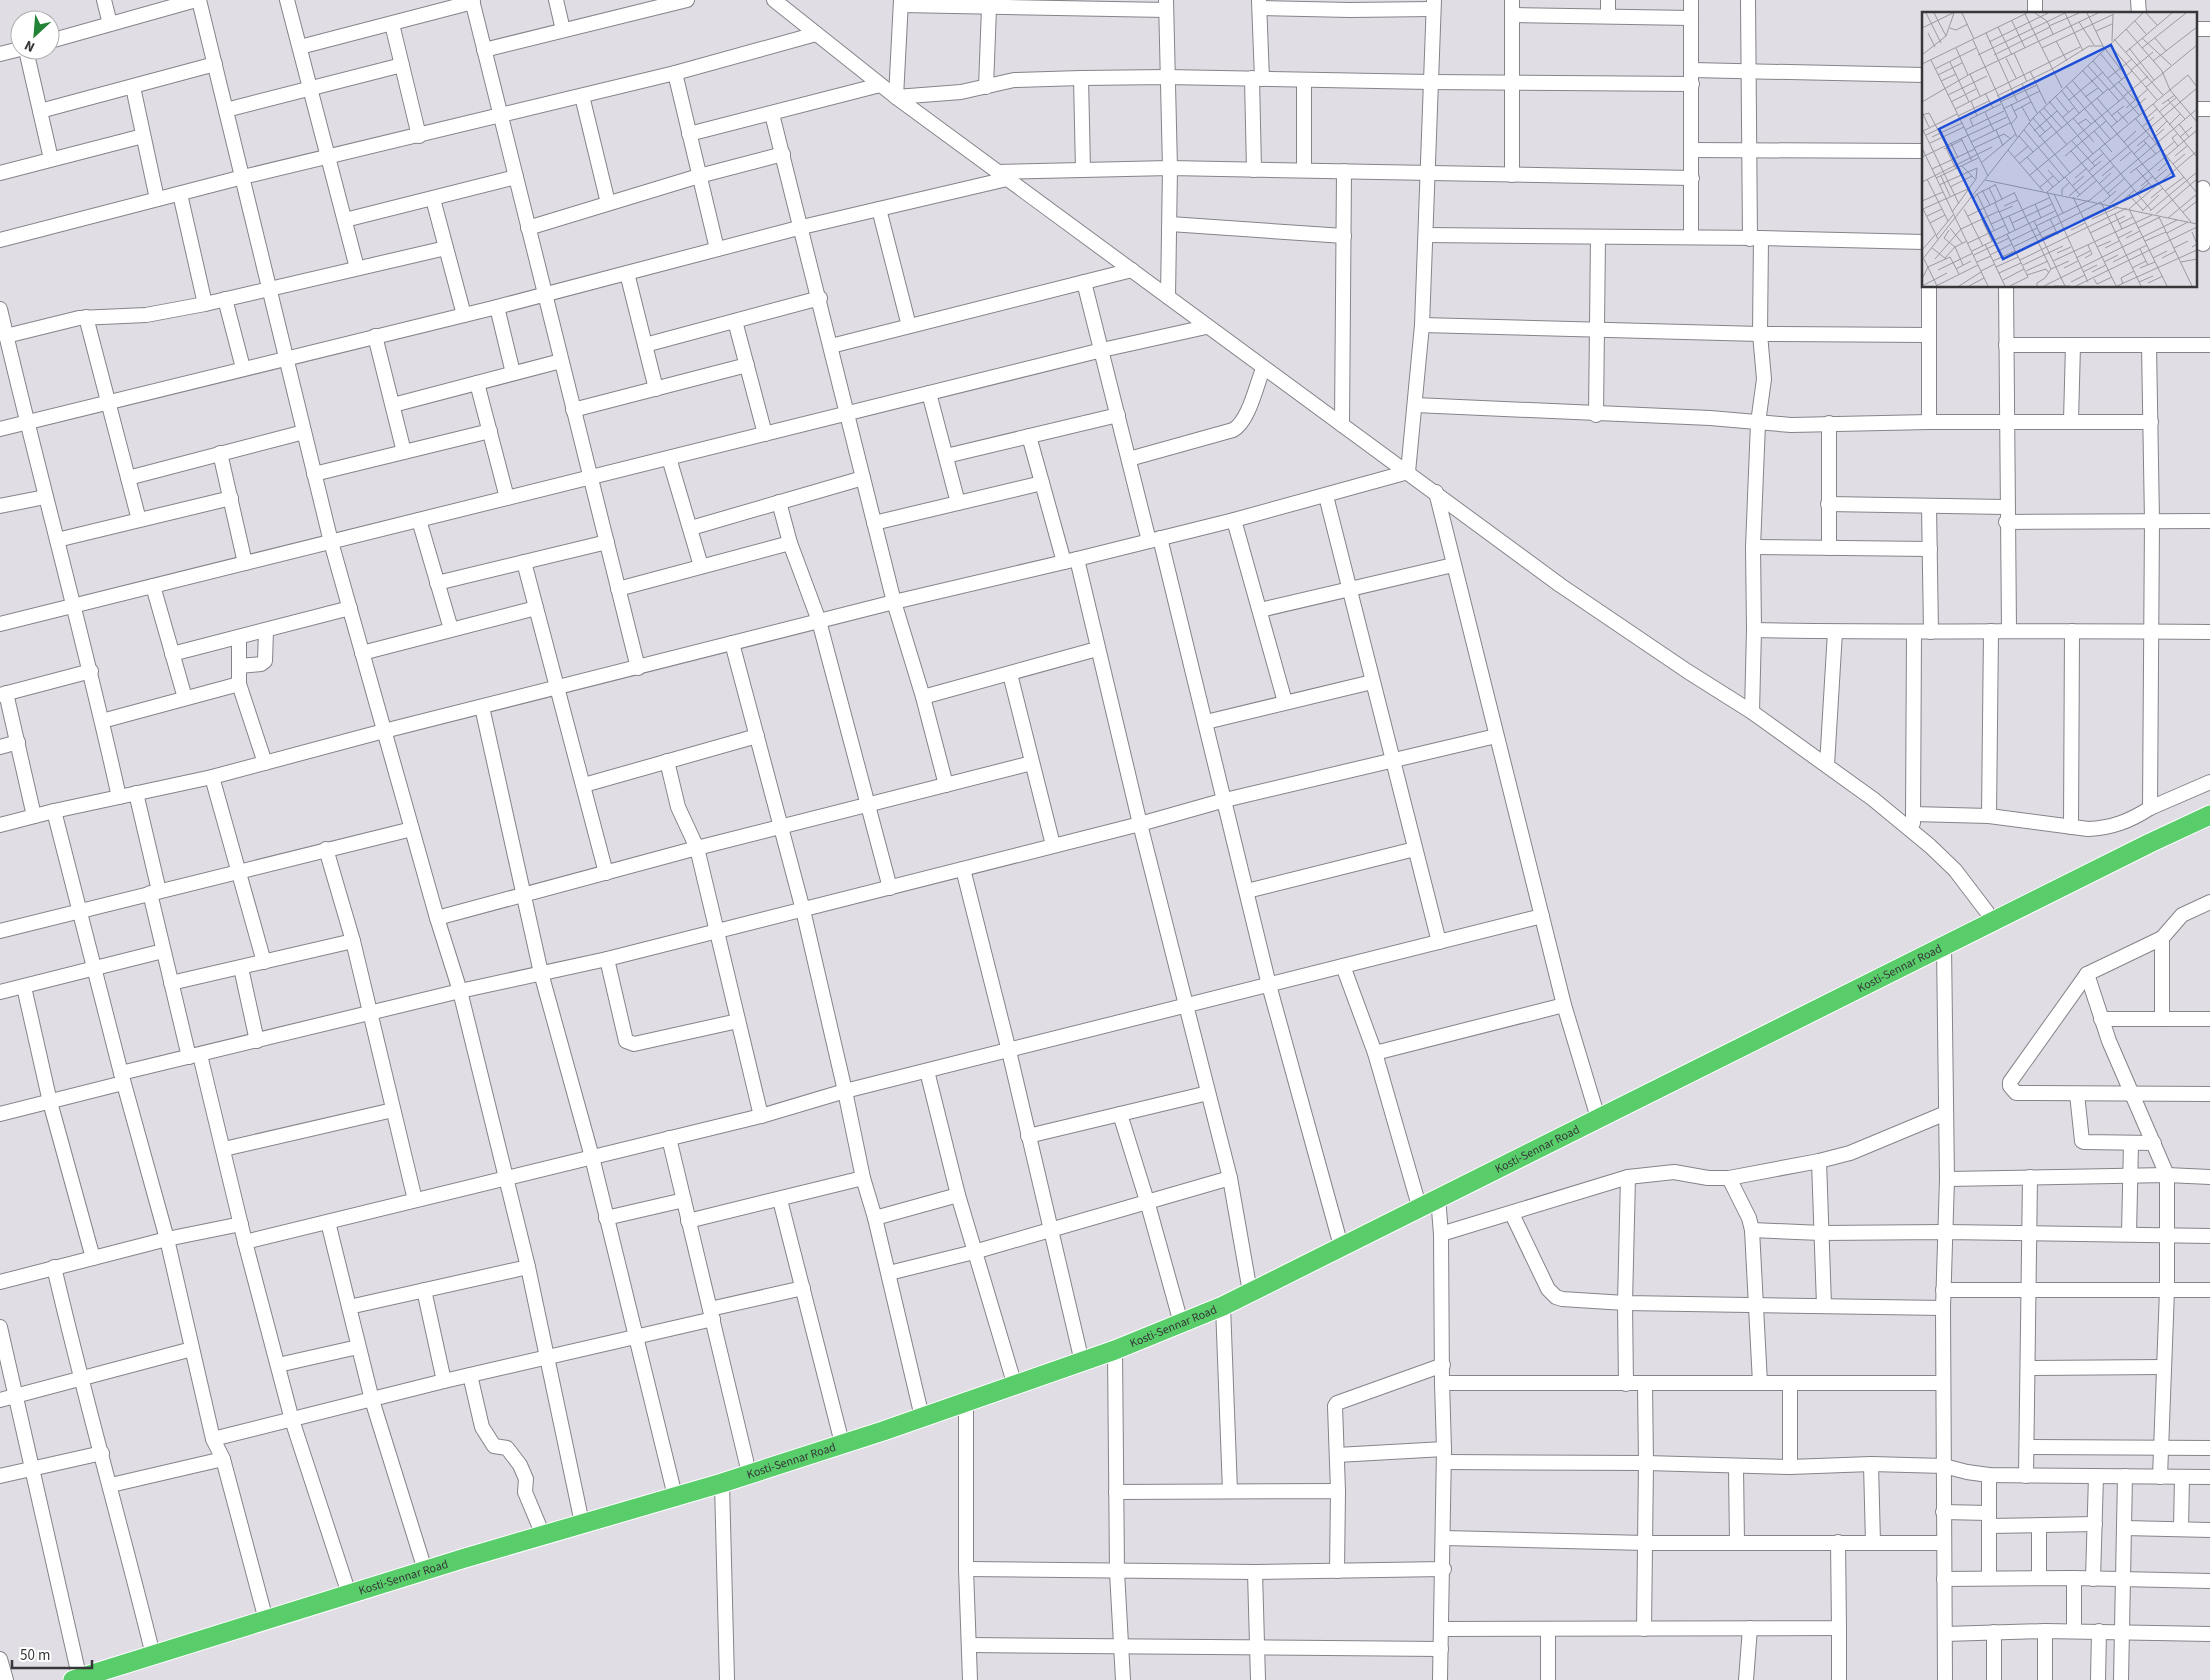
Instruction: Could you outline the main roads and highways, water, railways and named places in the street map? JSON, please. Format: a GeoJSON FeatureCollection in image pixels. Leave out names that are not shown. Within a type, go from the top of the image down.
{"type":"FeatureCollection","features":[{"type":"Feature","properties":{"kind":"highway","name":"Kosti-Sennar Road"},"geometry":{"type":"LineString","coordinates":[[78,1679],[425,1570],[722,1482],[1015,1386],[1115,1350],[1223,1306],[1419,1206],[2210,815]]}}]}
